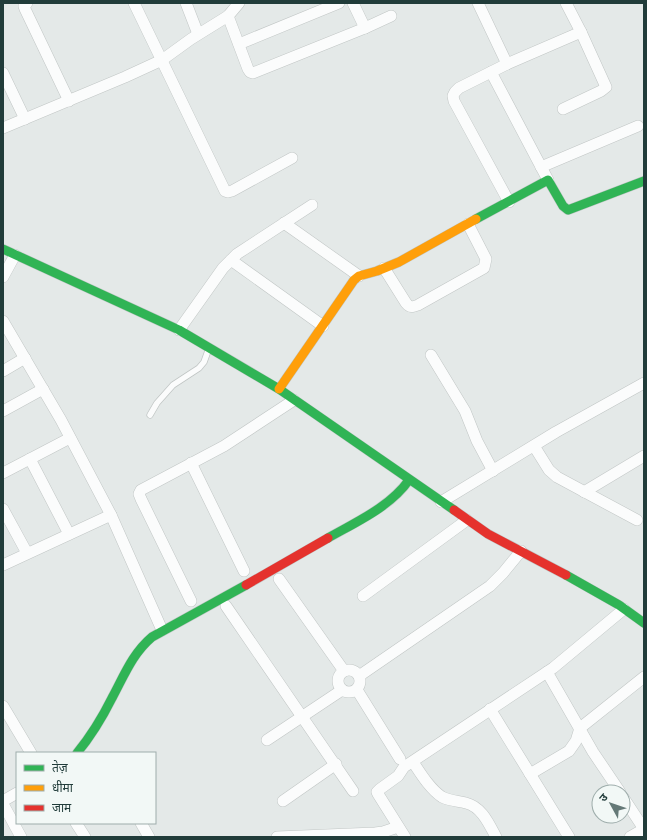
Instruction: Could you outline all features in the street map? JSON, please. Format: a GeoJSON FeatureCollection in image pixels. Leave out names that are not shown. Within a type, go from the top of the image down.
{"type":"FeatureCollection","features":[{"type":"Feature","properties":{"kind":"street"},"geometry":{"type":"LineString","coordinates":[[27,3],[24,6],[25,9],[69,101]]}},
{"type":"Feature","properties":{"kind":"street"},"geometry":{"type":"LineString","coordinates":[[134,3],[225,191],[232,191],[292,158]]}},
{"type":"Feature","properties":{"kind":"street"},"geometry":{"type":"LineString","coordinates":[[186,3],[198,34]]}},
{"type":"Feature","properties":{"kind":"street"},"geometry":{"type":"LineString","coordinates":[[3,128],[162,60],[198,34],[228,16],[239,3]]}},
{"type":"Feature","properties":{"kind":"street"},"geometry":{"type":"LineString","coordinates":[[239,44],[339,3]]}},
{"type":"Feature","properties":{"kind":"street"},"geometry":{"type":"LineString","coordinates":[[353,3],[365,28]]}},
{"type":"Feature","properties":{"kind":"street"},"geometry":{"type":"LineString","coordinates":[[478,3],[507,64]]}},
{"type":"Feature","properties":{"kind":"street"},"geometry":{"type":"LineString","coordinates":[[563,109],[601,91],[606,87],[566,3]]}},
{"type":"Feature","properties":{"kind":"street"},"geometry":{"type":"LineString","coordinates":[[228,16],[248,69],[253,73],[391,16]]}},
{"type":"Feature","properties":{"kind":"street"},"geometry":{"type":"LineString","coordinates":[[509,202],[454,101],[453,96],[459,88],[507,64],[580,32]]}},
{"type":"Feature","properties":{"kind":"street"},"geometry":{"type":"LineString","coordinates":[[491,72],[548,180],[563,206],[568,210],[644,181]]}},
{"type":"Feature","properties":{"kind":"street"},"geometry":{"type":"LineString","coordinates":[[3,73],[25,119]]}},
{"type":"Feature","properties":{"kind":"street"},"geometry":{"type":"LineString","coordinates":[[541,167],[638,126]]}},
{"type":"Feature","properties":{"kind":"street"},"geometry":{"type":"LineString","coordinates":[[279,389],[354,280],[359,276],[399,262],[548,180]]}},
{"type":"Feature","properties":{"kind":"street"},"geometry":{"type":"LineString","coordinates":[[179,330],[230,260],[312,205]]}},
{"type":"Feature","properties":{"kind":"street"},"geometry":{"type":"LineString","coordinates":[[284,223],[359,276]]}},
{"type":"Feature","properties":{"kind":"street"},"geometry":{"type":"LineString","coordinates":[[384,268],[406,303],[413,307],[418,305],[484,268],[486,259],[468,224]]}},
{"type":"Feature","properties":{"kind":"street"},"geometry":{"type":"LineString","coordinates":[[3,249],[179,330],[279,389],[488,534],[641,617]]}},
{"type":"Feature","properties":{"kind":"street"},"geometry":{"type":"LineString","coordinates":[[3,277],[15,255]]}},
{"type":"Feature","properties":{"kind":"street"},"geometry":{"type":"LineString","coordinates":[[230,260],[323,326]]}},
{"type":"Feature","properties":{"kind":"street"},"geometry":{"type":"LineString","coordinates":[[3,322],[43,389],[111,515],[162,630]]}},
{"type":"Feature","properties":{"kind":"street"},"geometry":{"type":"LineString","coordinates":[[431,355],[465,411],[477,442],[493,471]]}},
{"type":"Feature","properties":{"kind":"street"},"geometry":{"type":"LineString","coordinates":[[3,371],[25,358]]}},
{"type":"Feature","properties":{"kind":"street"},"geometry":{"type":"LineString","coordinates":[[441,502],[534,446],[644,383]]}},
{"type":"Feature","properties":{"kind":"street"},"geometry":{"type":"LineString","coordinates":[[3,411],[43,389]]}},
{"type":"Feature","properties":{"kind":"street"},"geometry":{"type":"LineString","coordinates":[[191,601],[139,494],[141,490],[144,487],[224,446],[294,400]]}},
{"type":"Feature","properties":{"kind":"street"},"geometry":{"type":"LineString","coordinates":[[3,473],[70,438]]}},
{"type":"Feature","properties":{"kind":"street"},"geometry":{"type":"LineString","coordinates":[[534,446],[549,470],[557,477],[637,520]]}},
{"type":"Feature","properties":{"kind":"street"},"geometry":{"type":"LineString","coordinates":[[584,492],[644,456]]}},
{"type":"Feature","properties":{"kind":"street"},"geometry":{"type":"LineString","coordinates":[[30,459],[69,534]]}},
{"type":"Feature","properties":{"kind":"street"},"geometry":{"type":"LineString","coordinates":[[191,463],[244,571]]}},
{"type":"Feature","properties":{"kind":"street"},"geometry":{"type":"LineString","coordinates":[[78,752],[106,710],[133,656],[141,646],[162,630],[276,568],[381,508],[402,490],[409,480]]}},
{"type":"Feature","properties":{"kind":"street"},"geometry":{"type":"LineString","coordinates":[[3,509],[27,553]]}},
{"type":"Feature","properties":{"kind":"street"},"geometry":{"type":"LineString","coordinates":[[3,565],[111,515]]}},
{"type":"Feature","properties":{"kind":"street"},"geometry":{"type":"LineString","coordinates":[[363,596],[467,520]]}},
{"type":"Feature","properties":{"kind":"street"},"geometry":{"type":"LineString","coordinates":[[359,676],[490,586],[521,551]]}},
{"type":"Feature","properties":{"kind":"street"},"geometry":{"type":"LineString","coordinates":[[279,579],[344,671]]}},
{"type":"Feature","properties":{"kind":"street"},"geometry":{"type":"LineString","coordinates":[[226,606],[353,790]]}},
{"type":"Feature","properties":{"kind":"street"},"geometry":{"type":"LineString","coordinates":[[405,837],[377,792],[398,776],[404,767],[547,672],[624,609]]}},
{"type":"Feature","properties":{"kind":"street"},"geometry":{"type":"LineString","coordinates":[[344,671],[354,671],[359,676],[360,683],[357,690],[350,692],[340,688],[338,680],[339,676],[344,671]]}},
{"type":"Feature","properties":{"kind":"street"},"geometry":{"type":"LineString","coordinates":[[547,672],[593,752],[615,784]]}},
{"type":"Feature","properties":{"kind":"street"},"geometry":{"type":"LineString","coordinates":[[530,774],[569,751],[576,741],[580,728],[644,677]]}},
{"type":"Feature","properties":{"kind":"street"},"geometry":{"type":"LineString","coordinates":[[267,740],[342,690]]}},
{"type":"Feature","properties":{"kind":"street"},"geometry":{"type":"LineString","coordinates":[[357,690],[400,759]]}},
{"type":"Feature","properties":{"kind":"street"},"geometry":{"type":"LineString","coordinates":[[3,706],[30,752]]}},
{"type":"Feature","properties":{"kind":"street"},"geometry":{"type":"LineString","coordinates":[[490,709],[569,837]]}},
{"type":"Feature","properties":{"kind":"street"},"geometry":{"type":"LineString","coordinates":[[413,762],[432,788],[444,798],[467,803],[478,809],[496,837]]}},
{"type":"Feature","properties":{"kind":"street"},"geometry":{"type":"LineString","coordinates":[[283,801],[336,764]]}},
{"type":"Feature","properties":{"kind":"street"},"geometry":{"type":"LineString","coordinates":[[3,801],[16,794]]}},
{"type":"Feature","properties":{"kind":"street"},"geometry":{"type":"LineString","coordinates":[[3,804],[21,837]]}},
{"type":"Feature","properties":{"kind":"street"},"geometry":{"type":"LineString","coordinates":[[630,837],[644,829],[631,809]]}},
{"type":"Feature","properties":{"kind":"street"},"geometry":{"type":"LineString","coordinates":[[77,824],[85,837]]}},
{"type":"Feature","properties":{"kind":"street"},"geometry":{"type":"LineString","coordinates":[[142,824],[149,837]]}},
{"type":"Feature","properties":{"kind":"street"},"geometry":{"type":"LineString","coordinates":[[277,837],[375,833],[398,827]]}},
{"type":"Feature","properties":{"kind":"lane"},"geometry":{"type":"LineString","coordinates":[[150,415],[157,403],[173,385],[199,368],[204,362],[209,348]]}},
{"type":"Feature","properties":{"kind":"traffic: fast"},"geometry":{"type":"LineString","coordinates":[[476,219],[548,180],[563,206],[568,210],[644,181]]}},
{"type":"Feature","properties":{"kind":"traffic: fast"},"geometry":{"type":"LineString","coordinates":[[3,249],[179,330],[279,389],[454,510]]}},
{"type":"Feature","properties":{"kind":"traffic: fast"},"geometry":{"type":"LineString","coordinates":[[328,538],[361,520],[382,506],[401,490],[409,480]]}},
{"type":"Feature","properties":{"kind":"traffic: fast"},"geometry":{"type":"LineString","coordinates":[[566,575],[619,605],[644,623]]}},
{"type":"Feature","properties":{"kind":"traffic: fast"},"geometry":{"type":"LineString","coordinates":[[78,752],[96,727],[134,658],[152,637],[246,585]]}},
{"type":"Feature","properties":{"kind":"traffic: slow"},"geometry":{"type":"LineString","coordinates":[[279,389],[354,280],[359,276],[377,271],[399,262],[476,219]]}},
{"type":"Feature","properties":{"kind":"traffic: jam"},"geometry":{"type":"LineString","coordinates":[[454,510],[488,534],[566,575]]}},
{"type":"Feature","properties":{"kind":"traffic: jam"},"geometry":{"type":"LineString","coordinates":[[246,585],[328,538]]}}]}
